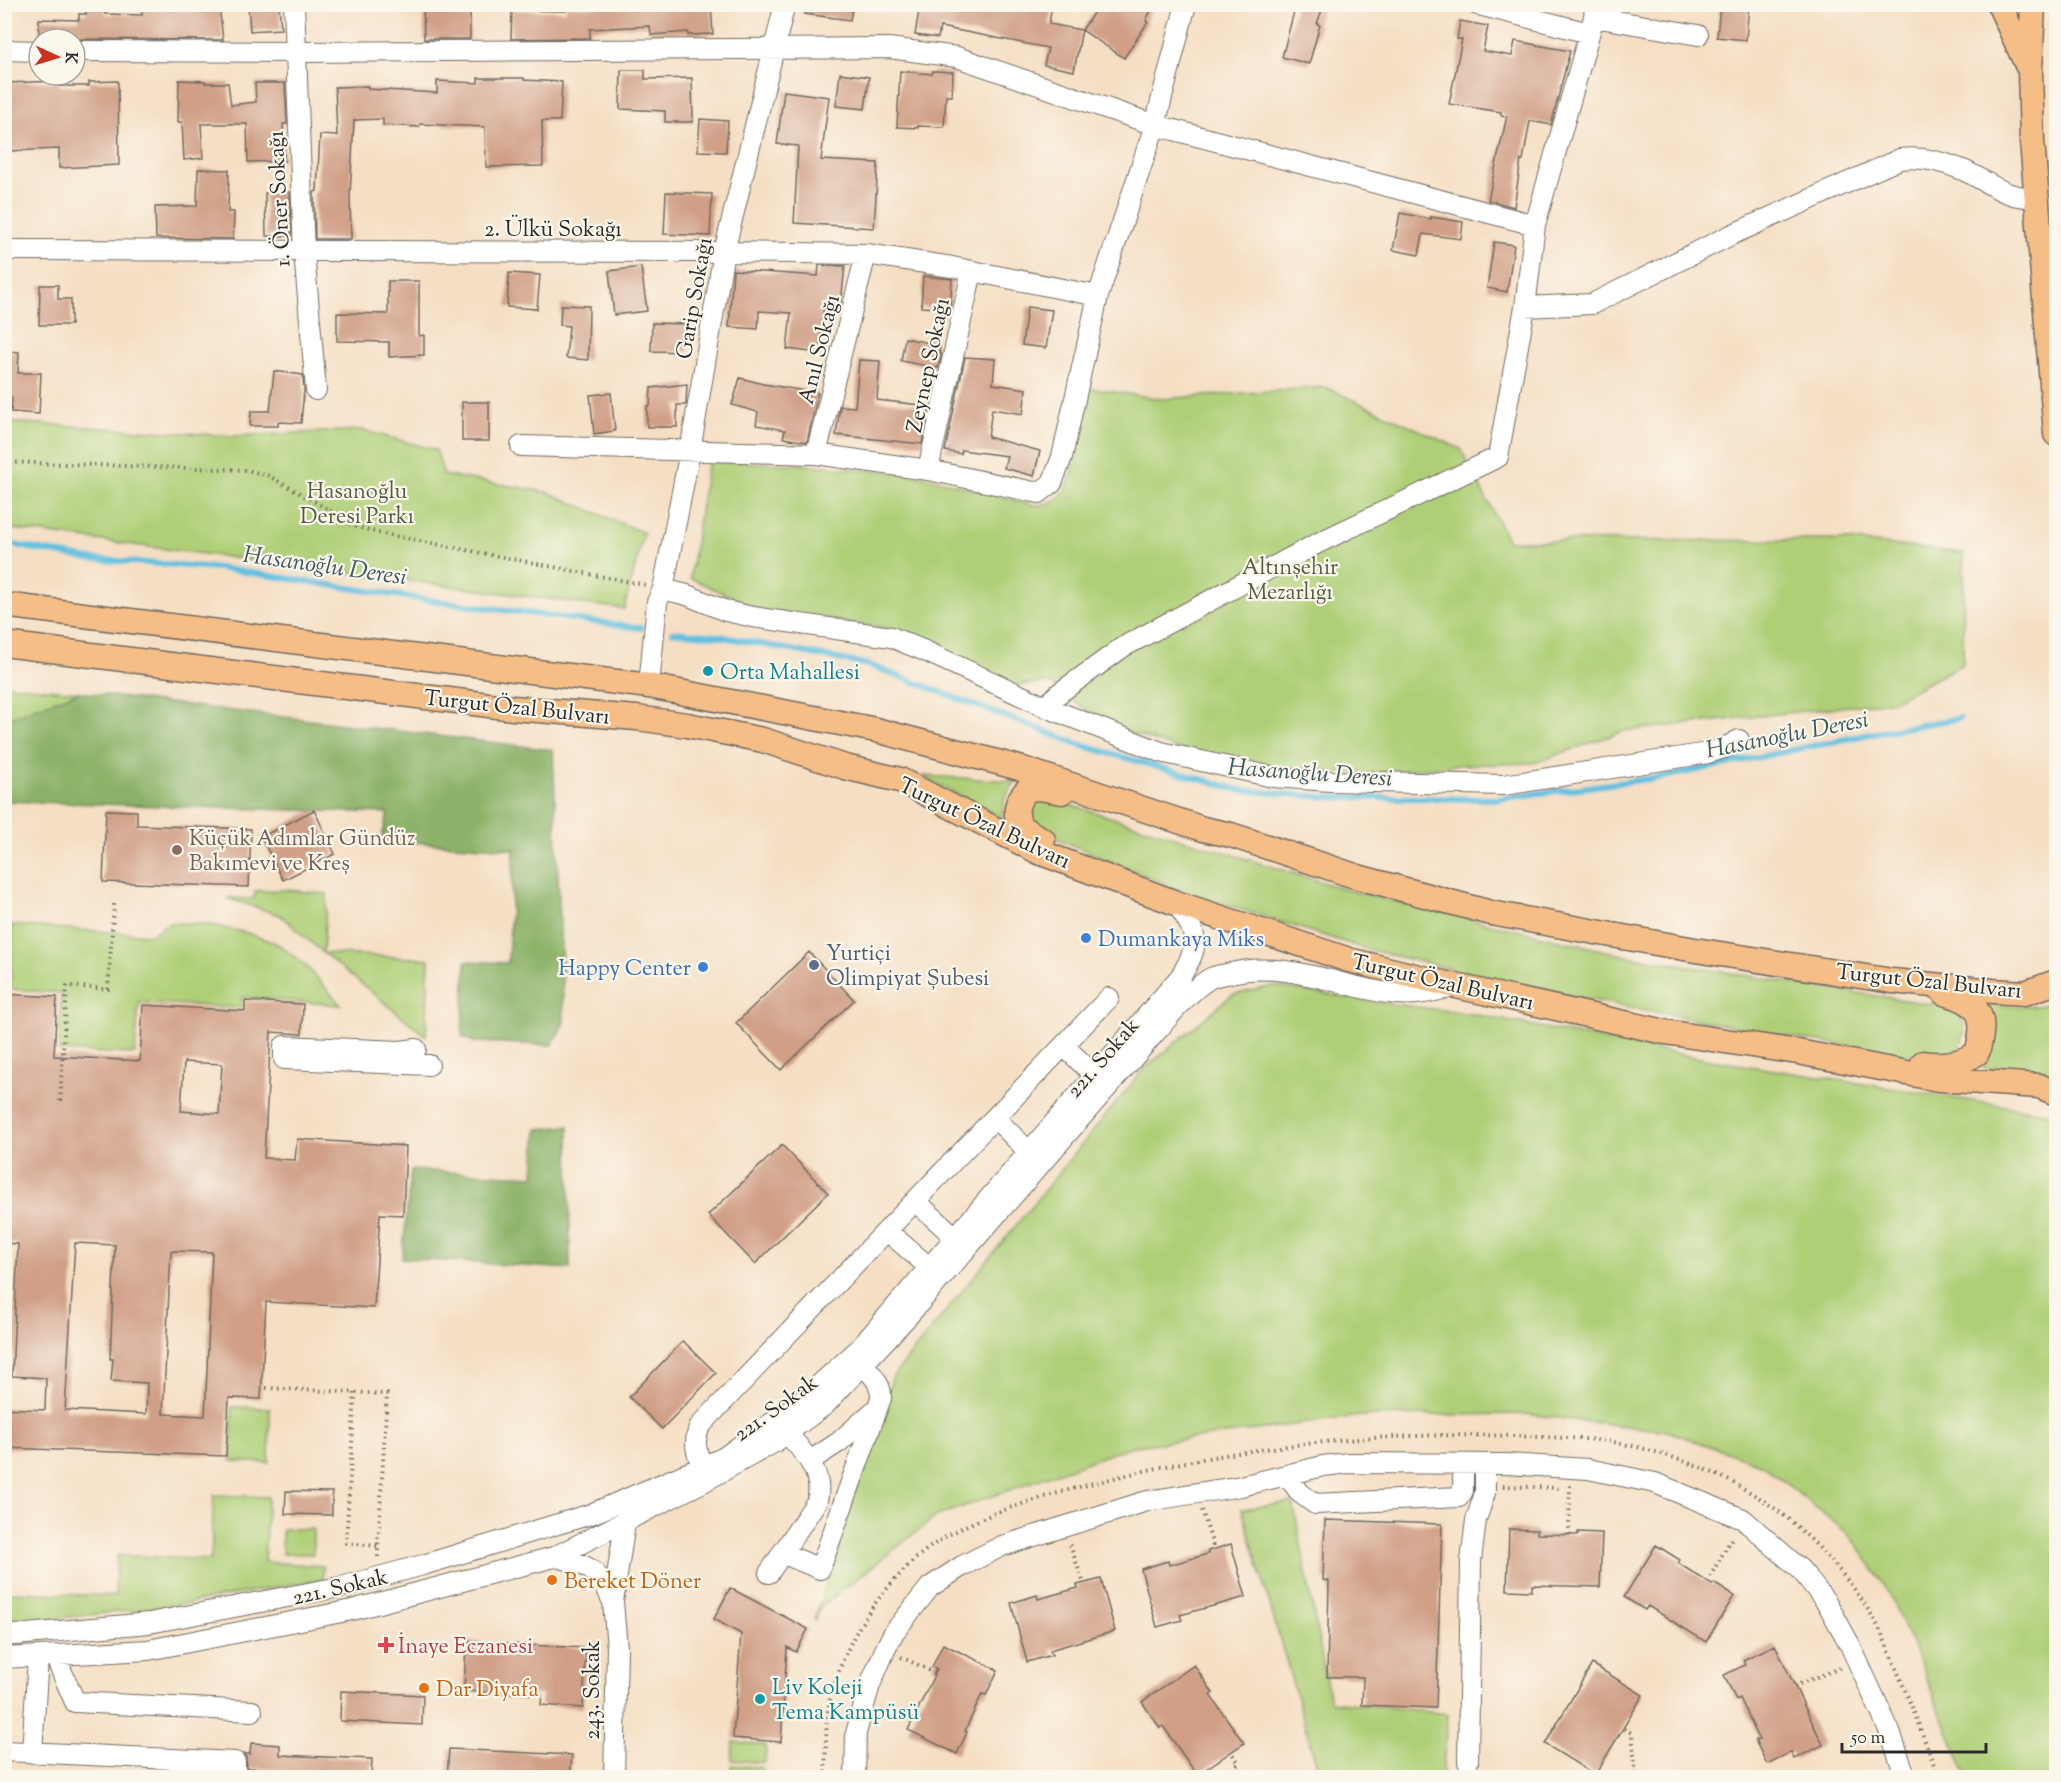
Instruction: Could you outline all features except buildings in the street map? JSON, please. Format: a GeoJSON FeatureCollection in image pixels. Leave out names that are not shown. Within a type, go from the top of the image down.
{"type":"FeatureCollection","features":[{"type":"Feature","properties":{"kind":"main road"},"geometry":{"type":"LineString","coordinates":[[1999,4],[2030,71]]}},
{"type":"Feature","properties":{"kind":"main road"},"geometry":{"type":"LineString","coordinates":[[2033,4],[2030,71],[2036,197],[2056,434]]}},
{"type":"Feature","properties":{"kind":"main road","name":"Turgut Özal Bulvarı"},"geometry":{"type":"LineString","coordinates":[[4,605],[649,686],[876,730],[1023,769],[1203,829],[1358,877],[1491,913],[1695,950],[1892,981],[2025,993],[2056,982]]}},
{"type":"Feature","properties":{"kind":"main road","name":"Turgut Özal Bulvarı"},"geometry":{"type":"LineString","coordinates":[[4,644],[513,708],[637,718],[763,740],[845,767],[900,780],[1039,852],[1176,903],[1349,960],[1665,1032],[1798,1052],[1938,1079],[2039,1086],[2056,1092]]}},
{"type":"Feature","properties":{"kind":"main road"},"geometry":{"type":"LineString","coordinates":[[637,718],[649,686]]}},
{"type":"Feature","properties":{"kind":"main road"},"geometry":{"type":"LineString","coordinates":[[1176,903],[1124,875],[1029,834],[1020,827],[1015,811],[1017,803],[1028,789],[1040,788],[1077,796],[1143,817],[1203,829]]}},
{"type":"Feature","properties":{"kind":"main road"},"geometry":{"type":"LineString","coordinates":[[1798,1052],[1878,1057],[1929,1064],[1951,1064],[1966,1060],[1977,1053],[1983,1025],[1972,1003],[1952,995],[1892,981]]}},
{"type":"Feature","properties":{"kind":"street","name":"1. Öner Sokağı"},"geometry":{"type":"LineString","coordinates":[[294,4],[304,252],[316,390]]}},
{"type":"Feature","properties":{"kind":"street","name":"Garip Sokağı"},"geometry":{"type":"LineString","coordinates":[[649,686],[660,595],[690,451],[724,252],[785,4]]}},
{"type":"Feature","properties":{"kind":"street"},"geometry":{"type":"LineString","coordinates":[[521,446],[816,454],[928,470],[1039,493],[1052,483],[1062,457],[1098,296],[1155,125],[1186,4]]}},
{"type":"Feature","properties":{"kind":"street"},"geometry":{"type":"LineString","coordinates":[[1475,4],[1592,18],[1698,35]]}},
{"type":"Feature","properties":{"kind":"street"},"geometry":{"type":"LineString","coordinates":[[1048,708],[1058,693],[1123,647],[1318,543],[1498,457],[1525,307],[1535,225],[1592,18]]}},
{"type":"Feature","properties":{"kind":"street"},"geometry":{"type":"LineString","coordinates":[[87,51],[889,48],[957,57],[1155,125],[1535,225]]}},
{"type":"Feature","properties":{"kind":"street"},"geometry":{"type":"LineString","coordinates":[[4,50],[27,51]]}},
{"type":"Feature","properties":{"kind":"street"},"geometry":{"type":"LineString","coordinates":[[1525,307],[1592,304],[1731,235],[1900,159],[1919,158],[1963,170],[2011,195],[2024,198],[2036,197]]}},
{"type":"Feature","properties":{"kind":"street","name":"2. Ülkü Sokağı"},"geometry":{"type":"LineString","coordinates":[[4,250],[724,252],[866,255],[972,271],[1098,296]]}},
{"type":"Feature","properties":{"kind":"street","name":"Anıl Sokağı"},"geometry":{"type":"LineString","coordinates":[[816,454],[866,255]]}},
{"type":"Feature","properties":{"kind":"street","name":"Zeynep Sokağı"},"geometry":{"type":"LineString","coordinates":[[928,470],[972,271]]}},
{"type":"Feature","properties":{"kind":"street"},"geometry":{"type":"LineString","coordinates":[[660,595],[687,595],[726,611],[753,617],[891,637],[1048,708],[1161,752],[1273,777],[1330,781],[1504,785],[1707,753],[1739,740]]}},
{"type":"Feature","properties":{"kind":"street","name":"221. Sokak"},"geometry":{"type":"LineString","coordinates":[[4,1636],[149,1623],[345,1586],[591,1514],[723,1458],[798,1404],[859,1349],[1180,977],[1193,957],[1195,939],[1190,922],[1176,903]]}},
{"type":"Feature","properties":{"kind":"street","name":"221. Sokak"},"geometry":{"type":"LineString","coordinates":[[5,1659],[147,1650],[352,1610],[554,1557],[775,1442],[825,1405],[908,1316],[1154,1034],[1191,994],[1211,978],[1249,969],[1276,970],[1390,993],[1427,993],[1456,986]]}},
{"type":"Feature","properties":{"kind":"street"},"geometry":{"type":"LineString","coordinates":[[702,1466],[695,1447],[700,1426],[1109,998]]}},
{"type":"Feature","properties":{"kind":"street"},"geometry":{"type":"LineString","coordinates":[[416,1049],[400,1051],[284,1046],[284,1059],[429,1065]]}},
{"type":"Feature","properties":{"kind":"street"},"geometry":{"type":"LineString","coordinates":[[1064,1046],[1094,1075]]}},
{"type":"Feature","properties":{"kind":"street"},"geometry":{"type":"LineString","coordinates":[[995,1118],[1029,1152]]}},
{"type":"Feature","properties":{"kind":"street"},"geometry":{"type":"LineString","coordinates":[[915,1201],[955,1237]]}},
{"type":"Feature","properties":{"kind":"street"},"geometry":{"type":"LineString","coordinates":[[887,1231],[929,1267]]}},
{"type":"Feature","properties":{"kind":"street"},"geometry":{"type":"LineString","coordinates":[[782,1553],[820,1569],[881,1398],[882,1390],[879,1383],[863,1365]]}},
{"type":"Feature","properties":{"kind":"street"},"geometry":{"type":"LineString","coordinates":[[813,1467],[877,1409]]}},
{"type":"Feature","properties":{"kind":"street"},"geometry":{"type":"LineString","coordinates":[[769,1573],[817,1501],[819,1488],[813,1467],[787,1433]]}},
{"type":"Feature","properties":{"kind":"street"},"geometry":{"type":"LineString","coordinates":[[855,1778],[856,1733],[870,1685],[894,1632],[930,1587],[963,1566],[1002,1546],[1147,1501],[1199,1504],[1241,1486],[1323,1466],[1349,1463],[1485,1464],[1588,1468],[1655,1483],[1743,1519],[1801,1570],[1827,1603],[1850,1645],[1890,1732],[1906,1778]]}},
{"type":"Feature","properties":{"kind":"street"},"geometry":{"type":"LineString","coordinates":[[1287,1475],[1300,1493],[1315,1504],[1459,1497],[1463,1491],[1463,1464]]}},
{"type":"Feature","properties":{"kind":"street"},"geometry":{"type":"LineString","coordinates":[[1468,1762],[1471,1562],[1476,1520],[1485,1493],[1485,1464]]}},
{"type":"Feature","properties":{"kind":"street"},"geometry":{"type":"LineString","coordinates":[[813,1467],[850,1484]]}},
{"type":"Feature","properties":{"kind":"street","name":"243. Sokak"},"geometry":{"type":"LineString","coordinates":[[614,1778],[616,1648],[613,1602],[625,1522]]}},
{"type":"Feature","properties":{"kind":"street","name":"243. Sokak"},"geometry":{"type":"LineString","coordinates":[[554,1557],[577,1562],[595,1572],[606,1584],[613,1602]]}},
{"type":"Feature","properties":{"kind":"street"},"geometry":{"type":"LineString","coordinates":[[46,1656],[75,1702],[252,1711]]}},
{"type":"Feature","properties":{"kind":"street"},"geometry":{"type":"LineString","coordinates":[[32,1753],[46,1656]]}},
{"type":"Feature","properties":{"kind":"street"},"geometry":{"type":"LineString","coordinates":[[4,1751],[235,1762],[235,1778]]}},
{"type":"Feature","properties":{"kind":"path"},"geometry":{"type":"LineString","coordinates":[[4,462],[247,470],[268,476],[333,512],[353,526],[660,595]]}},
{"type":"Feature","properties":{"kind":"path"},"geometry":{"type":"LineString","coordinates":[[60,1101],[67,986],[108,989],[114,904]]}},
{"type":"Feature","properties":{"kind":"path"},"geometry":{"type":"LineString","coordinates":[[266,1388],[387,1394],[377,1578]]}},
{"type":"Feature","properties":{"kind":"path"},"geometry":{"type":"LineString","coordinates":[[355,1393],[346,1543],[378,1546]]}},
{"type":"Feature","properties":{"kind":"path"},"geometry":{"type":"LineString","coordinates":[[825,1778],[829,1703],[845,1652],[869,1609],[896,1579],[910,1564],[954,1531],[1006,1508],[1113,1478],[1188,1461],[1262,1449],[1343,1440],[1418,1435],[1487,1434],[1615,1442],[1677,1457],[1722,1477],[1763,1500],[1806,1535],[1843,1573],[1879,1628],[1939,1778]]}},
{"type":"Feature","properties":{"kind":"path"},"geometry":{"type":"LineString","coordinates":[[1569,1535],[1570,1468]]}},
{"type":"Feature","properties":{"kind":"path"},"geometry":{"type":"LineString","coordinates":[[1485,1485],[1578,1489]]}},
{"type":"Feature","properties":{"kind":"path"},"geometry":{"type":"LineString","coordinates":[[1199,1504],[1213,1508]]}},
{"type":"Feature","properties":{"kind":"path"},"geometry":{"type":"LineString","coordinates":[[1199,1504],[1214,1549]]}},
{"type":"Feature","properties":{"kind":"path"},"geometry":{"type":"LineString","coordinates":[[1707,1582],[1743,1519]]}},
{"type":"Feature","properties":{"kind":"path"},"geometry":{"type":"LineString","coordinates":[[1064,1527],[1084,1584]]}},
{"type":"Feature","properties":{"kind":"path"},"geometry":{"type":"LineString","coordinates":[[1723,1532],[1738,1540]]}},
{"type":"Feature","properties":{"kind":"path"},"geometry":{"type":"LineString","coordinates":[[895,1665],[898,1656],[935,1673]]}},
{"type":"Feature","properties":{"kind":"path"},"geometry":{"type":"LineString","coordinates":[[1794,1686],[1842,1667],[1845,1675]]}},
{"type":"Feature","properties":{"kind":"path"},"geometry":{"type":"LineString","coordinates":[[1623,1729],[1632,1733],[1636,1778]]}},
{"type":"Feature","properties":{"kind":"path"},"geometry":{"type":"LineString","coordinates":[[1224,1778],[1239,1763],[1231,1752]]}},
{"type":"Feature","properties":{"kind":"green space","name":"Altınşehir Mezarlığı"},"geometry":{"type":"Polygon","coordinates":[[[1325,387],[1461,449],[1508,541],[1846,540],[1964,553],[1963,664],[1893,701],[1624,731],[1534,763],[1457,765],[1376,773],[1295,772],[1184,751],[1109,726],[1049,683],[1013,685],[898,630],[762,611],[690,578],[707,466],[713,461],[812,465],[919,475],[1034,505],[1057,499],[1068,485],[1079,443],[1089,388],[1162,399],[1325,387]]]}},
{"type":"Feature","properties":{"kind":"green space","name":"Hasanoğlu Deresi Parkı"},"geometry":{"type":"Polygon","coordinates":[[[5,422],[235,436],[362,430],[436,450],[444,475],[547,492],[644,533],[624,609],[5,528],[5,422]]]}},
{"type":"Feature","properties":{"kind":"green space"},"geometry":{"type":"Polygon","coordinates":[[[5,685],[79,692],[5,719],[5,685]]]}},
{"type":"Feature","properties":{"kind":"green space"},"geometry":{"type":"Polygon","coordinates":[[[79,692],[553,750],[564,1022],[552,1045],[473,1042],[462,1036],[466,961],[508,963],[514,849],[381,840],[388,813],[5,801],[5,719],[79,692]]]}},
{"type":"Feature","properties":{"kind":"green space"},"geometry":{"type":"Polygon","coordinates":[[[922,776],[1016,781],[1005,797],[1002,818],[922,776]]]}},
{"type":"Feature","properties":{"kind":"green space"},"geometry":{"type":"Polygon","coordinates":[[[1031,799],[1058,801],[1351,891],[1627,956],[1948,1007],[1957,1011],[1961,1017],[1964,1029],[1962,1041],[1956,1052],[1951,1055],[1932,1058],[1800,1039],[1550,992],[1366,949],[1177,889],[1027,826],[1024,805],[1031,799]]]}},
{"type":"Feature","properties":{"kind":"green space"},"geometry":{"type":"Polygon","coordinates":[[[287,890],[327,894],[323,953],[280,915],[227,898],[254,899],[255,891],[287,890]]]}},
{"type":"Feature","properties":{"kind":"green space"},"geometry":{"type":"Polygon","coordinates":[[[168,923],[206,924],[247,933],[278,944],[306,966],[341,1005],[242,997],[241,1008],[139,1002],[135,1054],[59,1051],[61,993],[11,989],[12,925],[151,935],[168,923]]]}},
{"type":"Feature","properties":{"kind":"green space"},"geometry":{"type":"Polygon","coordinates":[[[323,953],[429,959],[426,1036],[323,953]]]}},
{"type":"Feature","properties":{"kind":"green space"},"geometry":{"type":"Polygon","coordinates":[[[1274,986],[1472,1014],[1710,1060],[2056,1114],[2056,1777],[1967,1777],[1910,1639],[1885,1586],[1851,1536],[1763,1465],[1667,1431],[1525,1414],[1360,1416],[1129,1447],[937,1516],[822,1606],[814,1621],[893,1376],[1142,1071],[1232,995],[1274,986]]]}},
{"type":"Feature","properties":{"kind":"green space"},"geometry":{"type":"Polygon","coordinates":[[[2056,1001],[2056,1074],[1983,1068],[1990,1050],[1992,1035],[1982,1002],[2029,1007],[2056,1001]]]}},
{"type":"Feature","properties":{"kind":"green space"},"geometry":{"type":"Polygon","coordinates":[[[569,1126],[570,1269],[402,1258],[411,1170],[534,1176],[537,1129],[569,1126]]]}},
{"type":"Feature","properties":{"kind":"green space"},"geometry":{"type":"Polygon","coordinates":[[[232,1407],[270,1408],[269,1463],[231,1461],[232,1407]]]}},
{"type":"Feature","properties":{"kind":"green space"},"geometry":{"type":"Polygon","coordinates":[[[214,1495],[268,1497],[264,1562],[323,1566],[323,1579],[171,1606],[5,1624],[5,1592],[115,1596],[117,1555],[211,1560],[214,1495]]]}},
{"type":"Feature","properties":{"kind":"green space"},"geometry":{"type":"Polygon","coordinates":[[[1293,1502],[1330,1701],[1448,1714],[1442,1777],[1320,1777],[1242,1509],[1293,1502]]]}},
{"type":"Feature","properties":{"kind":"green space"},"geometry":{"type":"Polygon","coordinates":[[[282,1529],[313,1529],[313,1554],[282,1554],[282,1529]]]}},
{"type":"Feature","properties":{"kind":"green space"},"geometry":{"type":"Polygon","coordinates":[[[733,1742],[766,1745],[765,1763],[732,1760],[733,1742]]]}},
{"type":"Feature","properties":{"kind":"green space"},"geometry":{"type":"Polygon","coordinates":[[[731,1765],[763,1768],[763,1777],[730,1777],[731,1765]]]}},
{"type":"Feature","properties":{"kind":"waterway","name":"Hasanoğlu Deresi"},"geometry":{"type":"LineString","coordinates":[[4,543],[89,559],[219,568],[428,600],[641,628]]}},
{"type":"Feature","properties":{"kind":"waterway","name":"Hasanoğlu Deresi"},"geometry":{"type":"LineString","coordinates":[[673,632],[719,636],[869,665],[1081,745],[1239,790],[1325,797],[1496,799],[1663,777],[1870,734],[1960,718]]}},
{"type":"Feature","properties":{"kind":"place","name":"Orta Mahallesi"},"geometry":{"type":"Point","coordinates":[708,671]}},
{"type":"Feature","properties":{"kind":"place","name":"Küçük Adımlar Gündüz Bakımevi ve Kreş"},"geometry":{"type":"Point","coordinates":[177,850]}},
{"type":"Feature","properties":{"kind":"place","name":"Dumankaya Miks"},"geometry":{"type":"Point","coordinates":[1086,938]}},
{"type":"Feature","properties":{"kind":"place","name":"Yurtiçi Olimpiyat Şubesi"},"geometry":{"type":"Point","coordinates":[814,965]}},
{"type":"Feature","properties":{"kind":"place","name":"Happy Center"},"geometry":{"type":"Point","coordinates":[703,967]}},
{"type":"Feature","properties":{"kind":"place","name":"Bereket Döner"},"geometry":{"type":"Point","coordinates":[552,1580]}},
{"type":"Feature","properties":{"kind":"place","name":"İnaye Eczanesi"},"geometry":{"type":"Point","coordinates":[386,1645]}},
{"type":"Feature","properties":{"kind":"place","name":"Dar Diyafa"},"geometry":{"type":"Point","coordinates":[424,1688]}},
{"type":"Feature","properties":{"kind":"place","name":"Liv Koleji Tema Kampüsü"},"geometry":{"type":"Point","coordinates":[760,1699]}}]}
